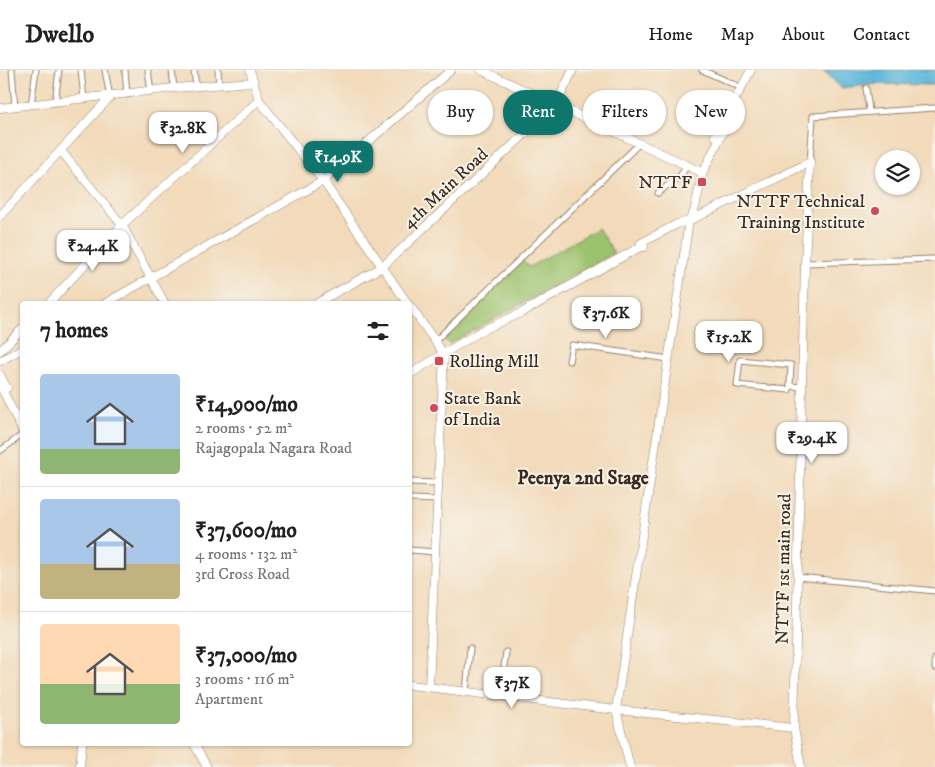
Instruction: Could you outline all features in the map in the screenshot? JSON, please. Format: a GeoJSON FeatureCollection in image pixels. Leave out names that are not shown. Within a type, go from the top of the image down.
{"type":"FeatureCollection","features":[{"type":"Feature","properties":{"kind":"street"},"geometry":{"type":"LineString","coordinates":[[12,70],[15,107]]}},
{"type":"Feature","properties":{"kind":"street"},"geometry":{"type":"LineString","coordinates":[[31,105],[36,70]]}},
{"type":"Feature","properties":{"kind":"street"},"geometry":{"type":"LineString","coordinates":[[55,103],[59,70]]}},
{"type":"Feature","properties":{"kind":"street"},"geometry":{"type":"LineString","coordinates":[[82,70],[84,100]]}},
{"type":"Feature","properties":{"kind":"street"},"geometry":{"type":"LineString","coordinates":[[105,70],[110,97]]}},
{"type":"Feature","properties":{"kind":"street"},"geometry":{"type":"LineString","coordinates":[[125,70],[127,94]]}},
{"type":"Feature","properties":{"kind":"street"},"geometry":{"type":"LineString","coordinates":[[148,70],[151,92]]}},
{"type":"Feature","properties":{"kind":"street"},"geometry":{"type":"LineString","coordinates":[[172,70],[174,88]]}},
{"type":"Feature","properties":{"kind":"street"},"geometry":{"type":"LineString","coordinates":[[194,70],[196,87]]}},
{"type":"Feature","properties":{"kind":"street"},"geometry":{"type":"LineString","coordinates":[[218,70],[219,85]]}},
{"type":"Feature","properties":{"kind":"street"},"geometry":{"type":"LineString","coordinates":[[250,70],[252,82],[259,100],[323,181],[406,301]]}},
{"type":"Feature","properties":{"kind":"street"},"geometry":{"type":"LineString","coordinates":[[109,301],[323,181],[451,70]]}},
{"type":"Feature","properties":{"kind":"street"},"geometry":{"type":"LineString","coordinates":[[481,70],[524,90]]}},
{"type":"Feature","properties":{"kind":"street","name":"4th Main Road"},"geometry":{"type":"LineString","coordinates":[[563,90],[573,70]]}},
{"type":"Feature","properties":{"kind":"street"},"geometry":{"type":"LineString","coordinates":[[702,70],[742,88],[751,70]]}},
{"type":"Feature","properties":{"kind":"street"},"geometry":{"type":"LineString","coordinates":[[0,108],[84,100],[174,88],[252,82]]}},
{"type":"Feature","properties":{"kind":"street"},"geometry":{"type":"LineString","coordinates":[[866,88],[869,111]]}},
{"type":"Feature","properties":{"kind":"street"},"geometry":{"type":"LineString","coordinates":[[0,216],[110,97]]}},
{"type":"Feature","properties":{"kind":"street"},"geometry":{"type":"LineString","coordinates":[[51,301],[122,225],[259,100]]}},
{"type":"Feature","properties":{"kind":"street"},"geometry":{"type":"LineString","coordinates":[[412,375],[487,329],[521,313],[640,247],[641,243],[810,162],[812,116],[935,108]]}},
{"type":"Feature","properties":{"kind":"street"},"geometry":{"type":"LineString","coordinates":[[573,113],[699,171]]}},
{"type":"Feature","properties":{"kind":"street","name":"4th Main Road"},"geometry":{"type":"LineString","coordinates":[[320,301],[382,267],[524,135]]}},
{"type":"Feature","properties":{"kind":"street"},"geometry":{"type":"LineString","coordinates":[[630,767],[616,710],[690,218],[689,211],[699,171],[716,135]]}},
{"type":"Feature","properties":{"kind":"street"},"geometry":{"type":"LineString","coordinates":[[690,218],[694,212],[703,172],[722,135]]}},
{"type":"Feature","properties":{"kind":"street"},"geometry":{"type":"LineString","coordinates":[[435,341],[639,144]]}},
{"type":"Feature","properties":{"kind":"street"},"geometry":{"type":"LineString","coordinates":[[61,151],[122,225],[163,301]]}},
{"type":"Feature","properties":{"kind":"street","name":"NTTF 1st main road"},"geometry":{"type":"LineString","coordinates":[[801,767],[794,728],[805,263],[810,162]]}},
{"type":"Feature","properties":{"kind":"street"},"geometry":{"type":"LineString","coordinates":[[658,193],[680,176],[687,166]]}},
{"type":"Feature","properties":{"kind":"street"},"geometry":{"type":"LineString","coordinates":[[805,263],[935,259]]}},
{"type":"Feature","properties":{"kind":"street"},"geometry":{"type":"LineString","coordinates":[[412,309],[444,356],[429,687]]}},
{"type":"Feature","properties":{"kind":"street"},"geometry":{"type":"LineString","coordinates":[[0,351],[20,331]]}},
{"type":"Feature","properties":{"kind":"street"},"geometry":{"type":"LineString","coordinates":[[569,361],[572,344],[669,359]]}},
{"type":"Feature","properties":{"kind":"street"},"geometry":{"type":"LineString","coordinates":[[0,361],[20,350]]}},
{"type":"Feature","properties":{"kind":"street"},"geometry":{"type":"LineString","coordinates":[[740,360],[791,365],[790,386],[789,390],[737,385],[740,360]]}},
{"type":"Feature","properties":{"kind":"street"},"geometry":{"type":"LineString","coordinates":[[0,375],[20,415]]}},
{"type":"Feature","properties":{"kind":"street"},"geometry":{"type":"LineString","coordinates":[[0,385],[20,426]]}},
{"type":"Feature","properties":{"kind":"street"},"geometry":{"type":"LineString","coordinates":[[790,386],[802,386]]}},
{"type":"Feature","properties":{"kind":"street"},"geometry":{"type":"LineString","coordinates":[[0,451],[20,436]]}},
{"type":"Feature","properties":{"kind":"street"},"geometry":{"type":"LineString","coordinates":[[412,482],[438,483]]}},
{"type":"Feature","properties":{"kind":"street"},"geometry":{"type":"LineString","coordinates":[[412,499],[438,500]]}},
{"type":"Feature","properties":{"kind":"street"},"geometry":{"type":"LineString","coordinates":[[412,550],[435,552]]}},
{"type":"Feature","properties":{"kind":"street"},"geometry":{"type":"LineString","coordinates":[[798,576],[935,590]]}},
{"type":"Feature","properties":{"kind":"street"},"geometry":{"type":"LineString","coordinates":[[466,692],[470,648]]}},
{"type":"Feature","properties":{"kind":"street"},"geometry":{"type":"LineString","coordinates":[[500,696],[506,652]]}},
{"type":"Feature","properties":{"kind":"street"},"geometry":{"type":"LineString","coordinates":[[935,659],[935,668]]}},
{"type":"Feature","properties":{"kind":"street"},"geometry":{"type":"LineString","coordinates":[[412,685],[616,710],[794,728]]}},
{"type":"Feature","properties":{"kind":"street"},"geometry":{"type":"LineString","coordinates":[[80,767],[82,746]]}},
{"type":"Feature","properties":{"kind":"street"},"geometry":{"type":"LineString","coordinates":[[195,746],[207,767]]}},
{"type":"Feature","properties":{"kind":"street"},"geometry":{"type":"LineString","coordinates":[[201,746],[212,767]]}},
{"type":"Feature","properties":{"kind":"green space"},"geometry":{"type":"Polygon","coordinates":[[[598,228],[614,253],[449,344],[443,336],[522,260],[529,267],[598,228]]]}},
{"type":"Feature","properties":{"kind":"water"},"geometry":{"type":"Polygon","coordinates":[[[823,70],[935,70],[935,85],[877,84],[841,88],[823,70]]]}},
{"type":"Feature","properties":{"kind":"place","name":"NTTF"},"geometry":{"type":"Point","coordinates":[702,182]}},
{"type":"Feature","properties":{"kind":"place","name":"NTTF Technical Training Institute"},"geometry":{"type":"Point","coordinates":[875,211]}},
{"type":"Feature","properties":{"kind":"place","name":"Rolling Mill"},"geometry":{"type":"Point","coordinates":[439,361]}},
{"type":"Feature","properties":{"kind":"place","name":"State Bank of India"},"geometry":{"type":"Point","coordinates":[434,408]}},
{"type":"Feature","properties":{"kind":"district","name":"Peenya 2nd Stage"},"geometry":{"type":"Point","coordinates":[583,477]}}]}
